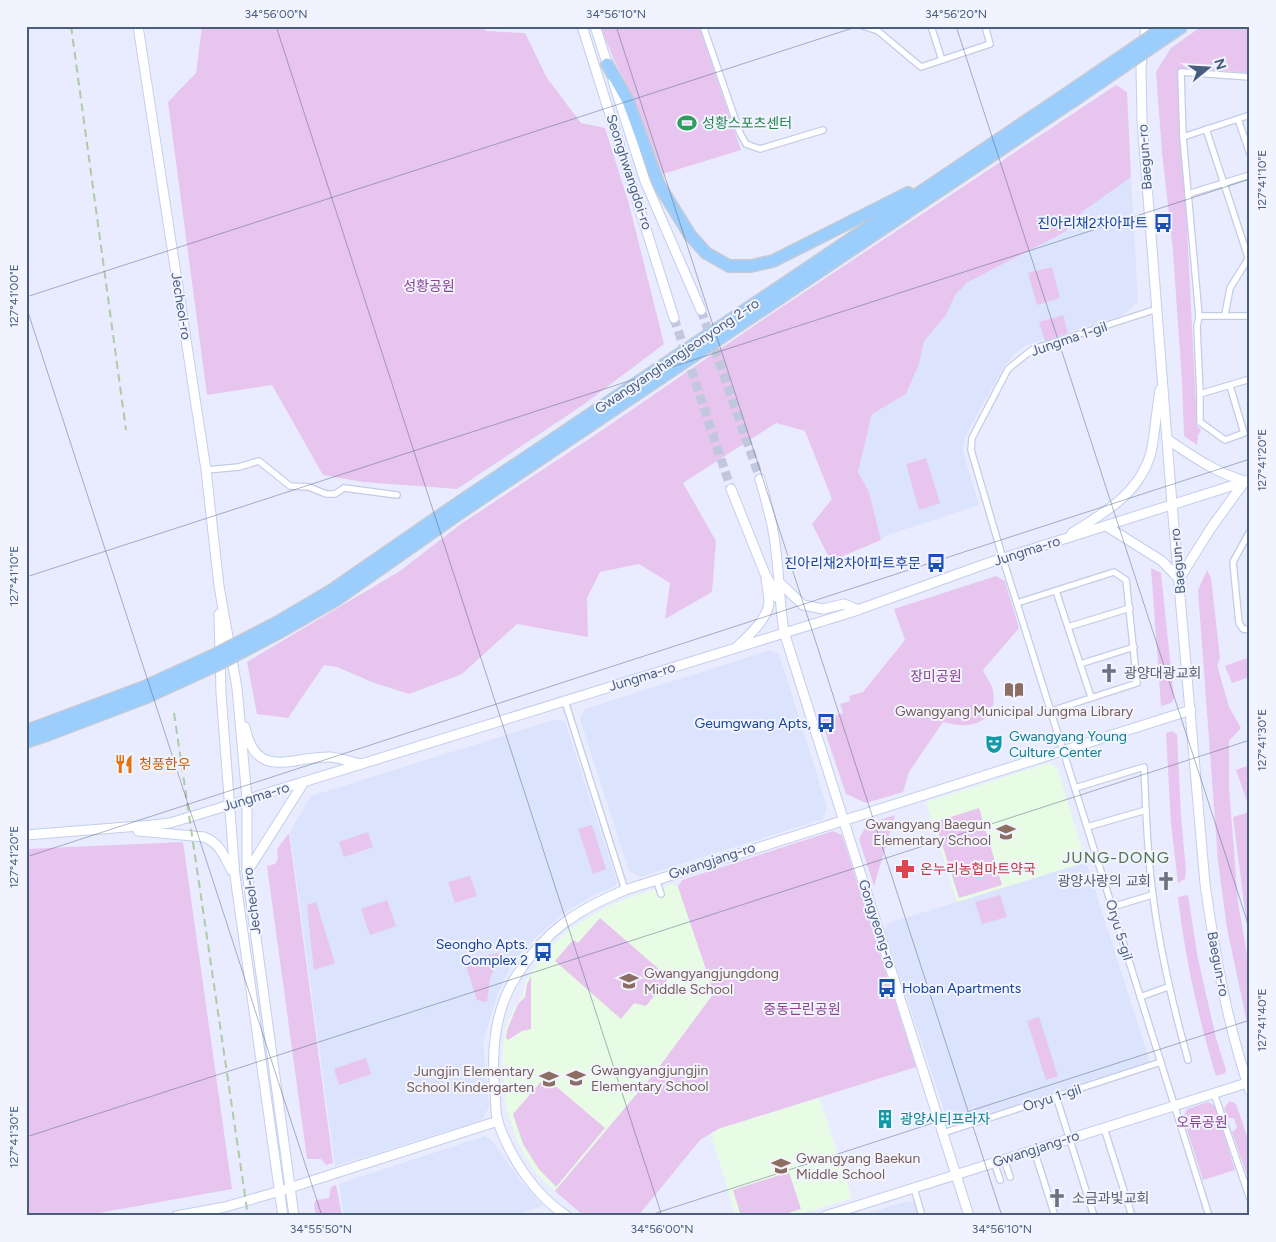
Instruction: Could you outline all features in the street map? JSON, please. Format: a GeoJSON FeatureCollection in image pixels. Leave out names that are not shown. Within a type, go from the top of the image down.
{"type":"FeatureCollection","features":[{"type":"Feature","properties":{"kind":"highway","name":"Gwangyanghangjeonyong 2-ro"},"geometry":{"type":"LineString","coordinates":[[279,627],[445,512],[1166,26]]}},
{"type":"Feature","properties":{"kind":"highway","name":"Gwangyanghangjeonyong 2-ro"},"geometry":{"type":"LineString","coordinates":[[279,627],[336,600],[465,510],[1183,26]]}},
{"type":"Feature","properties":{"kind":"highway"},"geometry":{"type":"LineString","coordinates":[[607,64],[628,100],[659,185],[671,205],[690,235],[706,253],[729,266],[752,266],[773,261],[950,172]]}},
{"type":"Feature","properties":{"kind":"highway"},"geometry":{"type":"LineString","coordinates":[[26,742],[47,736],[146,692],[216,654],[279,627]]}},
{"type":"Feature","properties":{"kind":"highway"},"geometry":{"type":"LineString","coordinates":[[26,731],[146,692]]}},
{"type":"Feature","properties":{"kind":"main road","name":"Jecheol-ro"},"geometry":{"type":"LineString","coordinates":[[138,26],[206,470],[219,586],[237,688],[247,799],[247,872],[294,1216]]}},
{"type":"Feature","properties":{"kind":"main road","name":"Seonghwangdoi-ro"},"geometry":{"type":"LineString","coordinates":[[582,26],[674,318]]}},
{"type":"Feature","properties":{"kind":"main road","name":"Seonghwangdoi-ro"},"geometry":{"type":"LineString","coordinates":[[595,26],[645,181],[701,310]]}},
{"type":"Feature","properties":{"kind":"main road","name":"Baegun-ro"},"geometry":{"type":"LineString","coordinates":[[1146,26],[1142,67],[1142,120],[1172,504],[1206,884],[1212,938],[1223,992],[1249,1085]]}},
{"type":"Feature","properties":{"kind":"main road"},"geometry":{"type":"LineString","coordinates":[[1060,540],[1110,509],[1136,484],[1146,467],[1152,449],[1162,372]]}},
{"type":"Feature","properties":{"kind":"main road"},"geometry":{"type":"LineString","coordinates":[[1106,526],[1162,561],[1179,579],[1211,528],[1248,480],[1228,477],[1167,439]]}},
{"type":"Feature","properties":{"kind":"main road"},"geometry":{"type":"LineString","coordinates":[[760,479],[774,533],[784,632]]}},
{"type":"Feature","properties":{"kind":"main road","name":"Jungma-ro"},"geometry":{"type":"LineString","coordinates":[[26,836],[170,823],[858,610],[1060,540],[1248,480]]}},
{"type":"Feature","properties":{"kind":"main road"},"geometry":{"type":"LineString","coordinates":[[731,489],[765,574],[780,602]]}},
{"type":"Feature","properties":{"kind":"main road"},"geometry":{"type":"LineString","coordinates":[[737,648],[755,630],[769,604],[765,574]]}},
{"type":"Feature","properties":{"kind":"main road"},"geometry":{"type":"LineString","coordinates":[[779,582],[803,605],[824,609],[844,604],[858,610]]}},
{"type":"Feature","properties":{"kind":"main road","name":"Jecheol-ro"},"geometry":{"type":"LineString","coordinates":[[219,586],[221,693],[228,805],[235,876],[283,1216]]}},
{"type":"Feature","properties":{"kind":"main road","name":"Gongyeong-ro"},"geometry":{"type":"LineString","coordinates":[[784,632],[969,1216]]}},
{"type":"Feature","properties":{"kind":"main road"},"geometry":{"type":"LineString","coordinates":[[237,688],[247,738],[258,755],[269,762],[280,763],[330,757],[361,764]]}},
{"type":"Feature","properties":{"kind":"main road","name":"Gwangjang-ro"},"geometry":{"type":"LineString","coordinates":[[567,1216],[546,1198],[528,1178],[511,1151],[498,1121],[492,1068],[493,1045],[502,1009],[516,977],[544,941],[569,918],[602,899],[656,879],[1191,710]]}},
{"type":"Feature","properties":{"kind":"main road"},"geometry":{"type":"LineString","coordinates":[[247,872],[304,782]]}},
{"type":"Feature","properties":{"kind":"main road"},"geometry":{"type":"LineString","coordinates":[[118,828],[204,837],[212,840],[220,848],[235,876]]}},
{"type":"Feature","properties":{"kind":"main road","name":"Gwangjang-ro"},"geometry":{"type":"LineString","coordinates":[[825,1216],[1214,1093],[1249,1085]]}},
{"type":"Feature","properties":{"kind":"main road"},"geometry":{"type":"LineString","coordinates":[[176,1216],[225,1207],[280,1191],[498,1121]]}},
{"type":"Feature","properties":{"kind":"street"},"geometry":{"type":"LineString","coordinates":[[703,26],[740,133],[746,144],[760,149],[823,130]]}},
{"type":"Feature","properties":{"kind":"street"},"geometry":{"type":"LineString","coordinates":[[863,26],[877,29],[921,67],[990,44],[985,26]]}},
{"type":"Feature","properties":{"kind":"street"},"geometry":{"type":"LineString","coordinates":[[931,26],[942,60]]}},
{"type":"Feature","properties":{"kind":"street"},"geometry":{"type":"LineString","coordinates":[[1230,386],[1244,433],[1225,440],[1200,422],[1197,327],[1199,316],[1183,137],[1181,72],[1250,77]]}},
{"type":"Feature","properties":{"kind":"street"},"geometry":{"type":"LineString","coordinates":[[1183,137],[1250,115]]}},
{"type":"Feature","properties":{"kind":"street"},"geometry":{"type":"LineString","coordinates":[[1238,119],[1250,154]]}},
{"type":"Feature","properties":{"kind":"street"},"geometry":{"type":"LineString","coordinates":[[1206,129],[1249,257],[1230,288],[1225,315]]}},
{"type":"Feature","properties":{"kind":"street"},"geometry":{"type":"LineString","coordinates":[[1188,194],[1250,175]]}},
{"type":"Feature","properties":{"kind":"street","name":"Jungma 1-gil"},"geometry":{"type":"LineString","coordinates":[[1003,559],[970,450],[972,438],[1008,369],[1033,349],[1157,310]]}},
{"type":"Feature","properties":{"kind":"street"},"geometry":{"type":"LineString","coordinates":[[1199,316],[1250,316]]}},
{"type":"Feature","properties":{"kind":"street"},"geometry":{"type":"LineString","coordinates":[[1200,394],[1250,379]]}},
{"type":"Feature","properties":{"kind":"street"},"geometry":{"type":"LineString","coordinates":[[206,470],[239,467],[259,461],[290,486],[309,487],[326,494],[335,494],[344,488],[396,495]]}},
{"type":"Feature","properties":{"kind":"street"},"geometry":{"type":"LineString","coordinates":[[1250,531],[1233,562],[1240,623],[1243,629],[1250,630]]}},
{"type":"Feature","properties":{"kind":"street","name":"Oryu 5-gil"},"geometry":{"type":"LineString","coordinates":[[1003,559],[1209,1214]]}},
{"type":"Feature","properties":{"kind":"street"},"geometry":{"type":"LineString","coordinates":[[1017,603],[1114,572],[1126,580],[1137,683],[1051,711]]}},
{"type":"Feature","properties":{"kind":"street"},"geometry":{"type":"LineString","coordinates":[[1056,591],[1091,697]]}},
{"type":"Feature","properties":{"kind":"street"},"geometry":{"type":"LineString","coordinates":[[1068,627],[1130,608]]}},
{"type":"Feature","properties":{"kind":"street"},"geometry":{"type":"LineString","coordinates":[[1080,664],[1134,647]]}},
{"type":"Feature","properties":{"kind":"street"},"geometry":{"type":"LineString","coordinates":[[565,701],[624,890]]}},
{"type":"Feature","properties":{"kind":"street"},"geometry":{"type":"LineString","coordinates":[[1075,788],[1144,767],[1152,895],[1168,987],[1188,1060]]}},
{"type":"Feature","properties":{"kind":"street"},"geometry":{"type":"LineString","coordinates":[[1087,827],[1146,810]]}},
{"type":"Feature","properties":{"kind":"street"},"geometry":{"type":"LineString","coordinates":[[656,879],[661,894]]}},
{"type":"Feature","properties":{"kind":"street"},"geometry":{"type":"LineString","coordinates":[[1112,908],[1152,895]]}},
{"type":"Feature","properties":{"kind":"street"},"geometry":{"type":"LineString","coordinates":[[1140,997],[1168,987]]}},
{"type":"Feature","properties":{"kind":"street","name":"Oryu 1-gil"},"geometry":{"type":"LineString","coordinates":[[942,1133],[1161,1062]]}},
{"type":"Feature","properties":{"kind":"street"},"geometry":{"type":"LineString","coordinates":[[1214,1093],[1250,1199]]}},
{"type":"Feature","properties":{"kind":"street"},"geometry":{"type":"LineString","coordinates":[[1056,1096],[1094,1216]]}},
{"type":"Feature","properties":{"kind":"street"},"geometry":{"type":"LineString","coordinates":[[1104,1128],[1132,1216]]}},
{"type":"Feature","properties":{"kind":"street"},"geometry":{"type":"LineString","coordinates":[[1034,1150],[1056,1216]]}},
{"type":"Feature","properties":{"kind":"street"},"geometry":{"type":"LineString","coordinates":[[1004,1159],[1010,1177]]}},
{"type":"Feature","properties":{"kind":"street"},"geometry":{"type":"LineString","coordinates":[[994,1162],[1000,1180]]}},
{"type":"Feature","properties":{"kind":"street"},"geometry":{"type":"LineString","coordinates":[[914,1188],[922,1216]]}},
{"type":"Feature","properties":{"kind":"street"},"geometry":{"type":"LineString","coordinates":[[1200,1216],[1209,1214]]}},
{"type":"Feature","properties":{"kind":"shaded area"},"geometry":{"type":"Polygon","coordinates":[[[1131,177],[1138,302],[1121,316],[1026,345],[1016,353],[1004,366],[964,439],[963,452],[979,505],[887,535],[881,540],[869,492],[858,472],[872,414],[906,394],[919,364],[924,341],[946,315],[955,295],[968,282],[1065,232],[1082,212],[1131,177]]]}},
{"type":"Feature","properties":{"kind":"shaded area"},"geometry":{"type":"Polygon","coordinates":[[[770,650],[779,654],[827,807],[823,819],[640,877],[629,871],[580,719],[585,709],[770,650]]]}},
{"type":"Feature","properties":{"kind":"shaded area"},"geometry":{"type":"Polygon","coordinates":[[[557,719],[565,722],[617,882],[615,886],[592,896],[567,911],[517,957],[507,974],[497,996],[483,1043],[489,1107],[482,1120],[335,1166],[290,832],[311,796],[557,719]]]}},
{"type":"Feature","properties":{"kind":"shaded area","name":"Gwangyang Baegun Elementary School"},"geometry":{"type":"Polygon","coordinates":[[[1049,763],[1057,768],[1086,862],[957,902],[926,802],[1049,763]]]}},
{"type":"Feature","properties":{"kind":"shaded area"},"geometry":{"type":"Polygon","coordinates":[[[1086,862],[1150,1062],[954,1124],[948,1122],[884,929],[889,923],[1086,862]]]}},
{"type":"Feature","properties":{"kind":"shaded area"},"geometry":{"type":"Polygon","coordinates":[[[672,884],[678,887],[714,993],[657,1070],[555,1191],[537,1174],[525,1156],[516,1138],[506,1107],[502,1059],[505,1029],[523,995],[526,980],[552,946],[570,929],[608,906],[672,884]]]}},
{"type":"Feature","properties":{"kind":"shaded area","name":"Gwangyang Baekun Middle School"},"geometry":{"type":"Polygon","coordinates":[[[819,1098],[852,1198],[795,1216],[736,1216],[711,1134],[718,1129],[819,1098]]]}},
{"type":"Feature","properties":{"kind":"shaded area"},"geometry":{"type":"Polygon","coordinates":[[[485,1136],[493,1142],[520,1180],[543,1206],[512,1216],[344,1216],[339,1184],[485,1136]]]}},
{"type":"Feature","properties":{"kind":"shaded area"},"geometry":{"type":"Polygon","coordinates":[[[908,1201],[915,1203],[919,1216],[859,1216],[908,1201]]]}},
{"type":"Feature","properties":{"kind":"green space","name":"성황공원"},"geometry":{"type":"Polygon","coordinates":[[[202,26],[480,26],[486,31],[525,33],[547,78],[581,123],[605,128],[629,204],[664,344],[583,405],[457,489],[363,482],[323,475],[272,385],[207,395],[168,102],[196,73],[202,26]]]}},
{"type":"Feature","properties":{"kind":"green space","name":"성황스포츠센터"},"geometry":{"type":"Polygon","coordinates":[[[600,26],[699,26],[741,150],[663,174],[632,96],[600,26]]]}},
{"type":"Feature","properties":{"kind":"green space"},"geometry":{"type":"Polygon","coordinates":[[[1202,26],[1250,26],[1250,73],[1193,68],[1179,69],[1197,426],[1201,430],[1198,435],[1197,445],[1184,436],[1173,251],[1162,152],[1156,72],[1171,48],[1202,26]]]}},
{"type":"Feature","properties":{"kind":"green space"},"geometry":{"type":"Polygon","coordinates":[[[1116,85],[1127,92],[1131,177],[1082,212],[1065,232],[968,282],[955,295],[946,315],[924,341],[919,364],[906,394],[872,414],[858,472],[869,492],[881,540],[831,561],[812,524],[832,499],[805,431],[776,423],[683,483],[716,541],[712,592],[665,619],[670,583],[639,564],[600,572],[587,598],[588,637],[517,624],[462,674],[409,694],[372,682],[337,667],[324,665],[288,718],[257,714],[247,662],[400,571],[461,524],[758,323],[1116,85]]]}},
{"type":"Feature","properties":{"kind":"green space"},"geometry":{"type":"Polygon","coordinates":[[[1052,267],[1060,298],[1037,305],[1028,273],[1052,267]]]}},
{"type":"Feature","properties":{"kind":"green space"},"geometry":{"type":"Polygon","coordinates":[[[1063,315],[1068,333],[1045,341],[1039,322],[1063,315]]]}},
{"type":"Feature","properties":{"kind":"green space"},"geometry":{"type":"Polygon","coordinates":[[[926,458],[940,503],[919,510],[906,464],[926,458]]]}},
{"type":"Feature","properties":{"kind":"green space"},"geometry":{"type":"Polygon","coordinates":[[[1151,568],[1161,573],[1174,698],[1171,703],[1161,706],[1151,568]]]}},
{"type":"Feature","properties":{"kind":"green space"},"geometry":{"type":"Polygon","coordinates":[[[1207,570],[1211,578],[1220,658],[1217,665],[1229,707],[1241,728],[1229,741],[1229,788],[1238,902],[1250,972],[1250,1037],[1227,928],[1218,861],[1198,590],[1207,570]]]}},
{"type":"Feature","properties":{"kind":"green space","name":"장미공원"},"geometry":{"type":"Polygon","coordinates":[[[996,576],[1005,581],[1019,628],[983,670],[993,691],[994,702],[991,711],[979,722],[971,724],[962,725],[943,722],[909,772],[903,792],[866,803],[846,794],[821,720],[843,713],[840,704],[850,701],[849,696],[863,692],[905,640],[894,609],[996,576]]]}},
{"type":"Feature","properties":{"kind":"green space"},"geometry":{"type":"Polygon","coordinates":[[[1250,657],[1250,677],[1232,683],[1225,666],[1250,657]]]}},
{"type":"Feature","properties":{"kind":"green space"},"geometry":{"type":"Polygon","coordinates":[[[1172,731],[1177,735],[1186,871],[1185,879],[1178,883],[1171,823],[1166,733],[1172,731]]]}},
{"type":"Feature","properties":{"kind":"green space"},"geometry":{"type":"Polygon","coordinates":[[[1250,765],[1250,806],[1249,807],[1236,770],[1250,765]]]}},
{"type":"Feature","properties":{"kind":"green space"},"geometry":{"type":"Polygon","coordinates":[[[979,808],[1002,885],[959,898],[935,822],[979,808]]]}},
{"type":"Feature","properties":{"kind":"green space"},"geometry":{"type":"Polygon","coordinates":[[[1250,812],[1250,934],[1248,934],[1233,817],[1250,812]]]}},
{"type":"Feature","properties":{"kind":"green space"},"geometry":{"type":"Polygon","coordinates":[[[895,815],[874,886],[859,839],[867,824],[895,815]]]}},
{"type":"Feature","properties":{"kind":"green space"},"geometry":{"type":"Polygon","coordinates":[[[592,825],[606,869],[593,874],[578,829],[592,825]]]}},
{"type":"Feature","properties":{"kind":"green space","name":"중동근린공원"},"geometry":{"type":"Polygon","coordinates":[[[833,831],[842,835],[916,1067],[718,1129],[700,1140],[638,1216],[584,1216],[555,1191],[657,1070],[714,993],[678,887],[682,880],[833,831]]]}},
{"type":"Feature","properties":{"kind":"green space"},"geometry":{"type":"Polygon","coordinates":[[[368,832],[373,847],[344,857],[339,842],[368,832]]]}},
{"type":"Feature","properties":{"kind":"green space"},"geometry":{"type":"Polygon","coordinates":[[[289,833],[333,1163],[326,1165],[321,1159],[307,1159],[267,866],[275,864],[278,858],[277,849],[289,833]]]}},
{"type":"Feature","properties":{"kind":"green space"},"geometry":{"type":"Polygon","coordinates":[[[183,842],[232,1189],[82,1216],[26,1216],[26,849],[183,842]]]}},
{"type":"Feature","properties":{"kind":"green space"},"geometry":{"type":"Polygon","coordinates":[[[470,876],[477,896],[455,903],[448,882],[470,876]]]}},
{"type":"Feature","properties":{"kind":"green space"},"geometry":{"type":"Polygon","coordinates":[[[1000,895],[1007,917],[982,924],[975,902],[1000,895]]]}},
{"type":"Feature","properties":{"kind":"green space"},"geometry":{"type":"Polygon","coordinates":[[[1188,895],[1198,959],[1216,1038],[1226,1070],[1225,1073],[1216,1076],[1203,1032],[1184,942],[1178,897],[1188,895]]]}},
{"type":"Feature","properties":{"kind":"green space"},"geometry":{"type":"Polygon","coordinates":[[[387,900],[396,926],[370,935],[361,909],[387,900]]]}},
{"type":"Feature","properties":{"kind":"green space"},"geometry":{"type":"Polygon","coordinates":[[[316,902],[335,963],[314,970],[307,905],[316,902]]]}},
{"type":"Feature","properties":{"kind":"green space"},"geometry":{"type":"Polygon","coordinates":[[[600,918],[669,978],[646,1006],[634,1003],[621,1019],[555,961],[573,940],[578,943],[600,918]]]}},
{"type":"Feature","properties":{"kind":"green space"},"geometry":{"type":"Polygon","coordinates":[[[500,952],[490,979],[487,1002],[477,1000],[465,963],[500,952]]]}},
{"type":"Feature","properties":{"kind":"green space"},"geometry":{"type":"Polygon","coordinates":[[[531,976],[531,1029],[522,1031],[508,1040],[506,1038],[507,1030],[518,1004],[525,997],[527,984],[531,976]]]}},
{"type":"Feature","properties":{"kind":"green space"},"geometry":{"type":"Polygon","coordinates":[[[1039,1017],[1058,1076],[1046,1080],[1027,1021],[1039,1017]]]}},
{"type":"Feature","properties":{"kind":"green space"},"geometry":{"type":"Polygon","coordinates":[[[366,1058],[371,1074],[339,1085],[334,1069],[366,1058]]]}},
{"type":"Feature","properties":{"kind":"green space"},"geometry":{"type":"Polygon","coordinates":[[[545,1077],[605,1128],[556,1187],[538,1168],[523,1144],[513,1114],[545,1077]]]}},
{"type":"Feature","properties":{"kind":"green space"},"geometry":{"type":"Polygon","coordinates":[[[1230,1101],[1236,1104],[1250,1145],[1250,1184],[1232,1132],[1237,1128],[1234,1118],[1227,1118],[1224,1108],[1230,1101]]]}},
{"type":"Feature","properties":{"kind":"green space","name":"오류공원"},"geometry":{"type":"Polygon","coordinates":[[[1208,1102],[1215,1106],[1235,1170],[1203,1180],[1183,1117],[1187,1109],[1208,1102]]]}},
{"type":"Feature","properties":{"kind":"green space"},"geometry":{"type":"Polygon","coordinates":[[[789,1172],[801,1209],[778,1216],[741,1216],[733,1190],[789,1172]]]}},
{"type":"Feature","properties":{"kind":"green space"},"geometry":{"type":"Polygon","coordinates":[[[336,1185],[342,1216],[316,1216],[314,1205],[316,1200],[329,1198],[331,1187],[336,1185]]]}},
{"type":"Feature","properties":{"kind":"tunnel"},"geometry":{"type":"LineString","coordinates":[[701,310],[760,479]]}},
{"type":"Feature","properties":{"kind":"tunnel"},"geometry":{"type":"LineString","coordinates":[[674,318],[731,489]]}},
{"type":"Feature","properties":{"kind":"railway"},"geometry":{"type":"LineString","coordinates":[[71,26],[126,430]]}},
{"type":"Feature","properties":{"kind":"railway"},"geometry":{"type":"LineString","coordinates":[[174,713],[248,1216]]}},
{"type":"Feature","properties":{"kind":"place","name":"성황스포츠센터"},"geometry":{"type":"Point","coordinates":[687,123]}},
{"type":"Feature","properties":{"kind":"place","name":"진아리채2차아파트"},"geometry":{"type":"Point","coordinates":[1163,223]}},
{"type":"Feature","properties":{"kind":"place","name":"진아리채2차아파트후문"},"geometry":{"type":"Point","coordinates":[936,563]}},
{"type":"Feature","properties":{"kind":"place","name":"광양대광교회"},"geometry":{"type":"Point","coordinates":[1109,673]}},
{"type":"Feature","properties":{"kind":"place","name":"Gwangyang Municipal Jungma Library"},"geometry":{"type":"Point","coordinates":[1014,690]}},
{"type":"Feature","properties":{"kind":"place","name":"Geumgwang Apts,"},"geometry":{"type":"Point","coordinates":[826,723]}},
{"type":"Feature","properties":{"kind":"place","name":"Gwangyang Young Culture Center"},"geometry":{"type":"Point","coordinates":[994,744]}},
{"type":"Feature","properties":{"kind":"place","name":"청풍한우"},"geometry":{"type":"Point","coordinates":[124,764]}},
{"type":"Feature","properties":{"kind":"place","name":"Gwangyang Baegun Elementary School"},"geometry":{"type":"Point","coordinates":[1006,832]}},
{"type":"Feature","properties":{"kind":"place","name":"온누리농협마트약국"},"geometry":{"type":"Point","coordinates":[905,869]}},
{"type":"Feature","properties":{"kind":"place","name":"광양사랑의 교회"},"geometry":{"type":"Point","coordinates":[1166,881]}},
{"type":"Feature","properties":{"kind":"place","name":"Seongho Apts. Complex 2"},"geometry":{"type":"Point","coordinates":[543,952]}},
{"type":"Feature","properties":{"kind":"place","name":"Gwangyangjungdong Middle School"},"geometry":{"type":"Point","coordinates":[629,981]}},
{"type":"Feature","properties":{"kind":"place","name":"Hoban Apartments"},"geometry":{"type":"Point","coordinates":[887,988]}},
{"type":"Feature","properties":{"kind":"place","name":"Gwangyangjungjin Elementary School"},"geometry":{"type":"Point","coordinates":[576,1078]}},
{"type":"Feature","properties":{"kind":"place","name":"Jungjin Elementary School Kindergarten"},"geometry":{"type":"Point","coordinates":[549,1079]}},
{"type":"Feature","properties":{"kind":"place","name":"광양시티프라자"},"geometry":{"type":"Point","coordinates":[885,1119]}},
{"type":"Feature","properties":{"kind":"place","name":"Gwangyang Baekun Middle School"},"geometry":{"type":"Point","coordinates":[781,1166]}},
{"type":"Feature","properties":{"kind":"place","name":"소금과빛교회"},"geometry":{"type":"Point","coordinates":[1057,1198]}},
{"type":"Feature","properties":{"kind":"district","name":"JUNG-DONG"},"geometry":{"type":"Point","coordinates":[1116,857]}}]}
